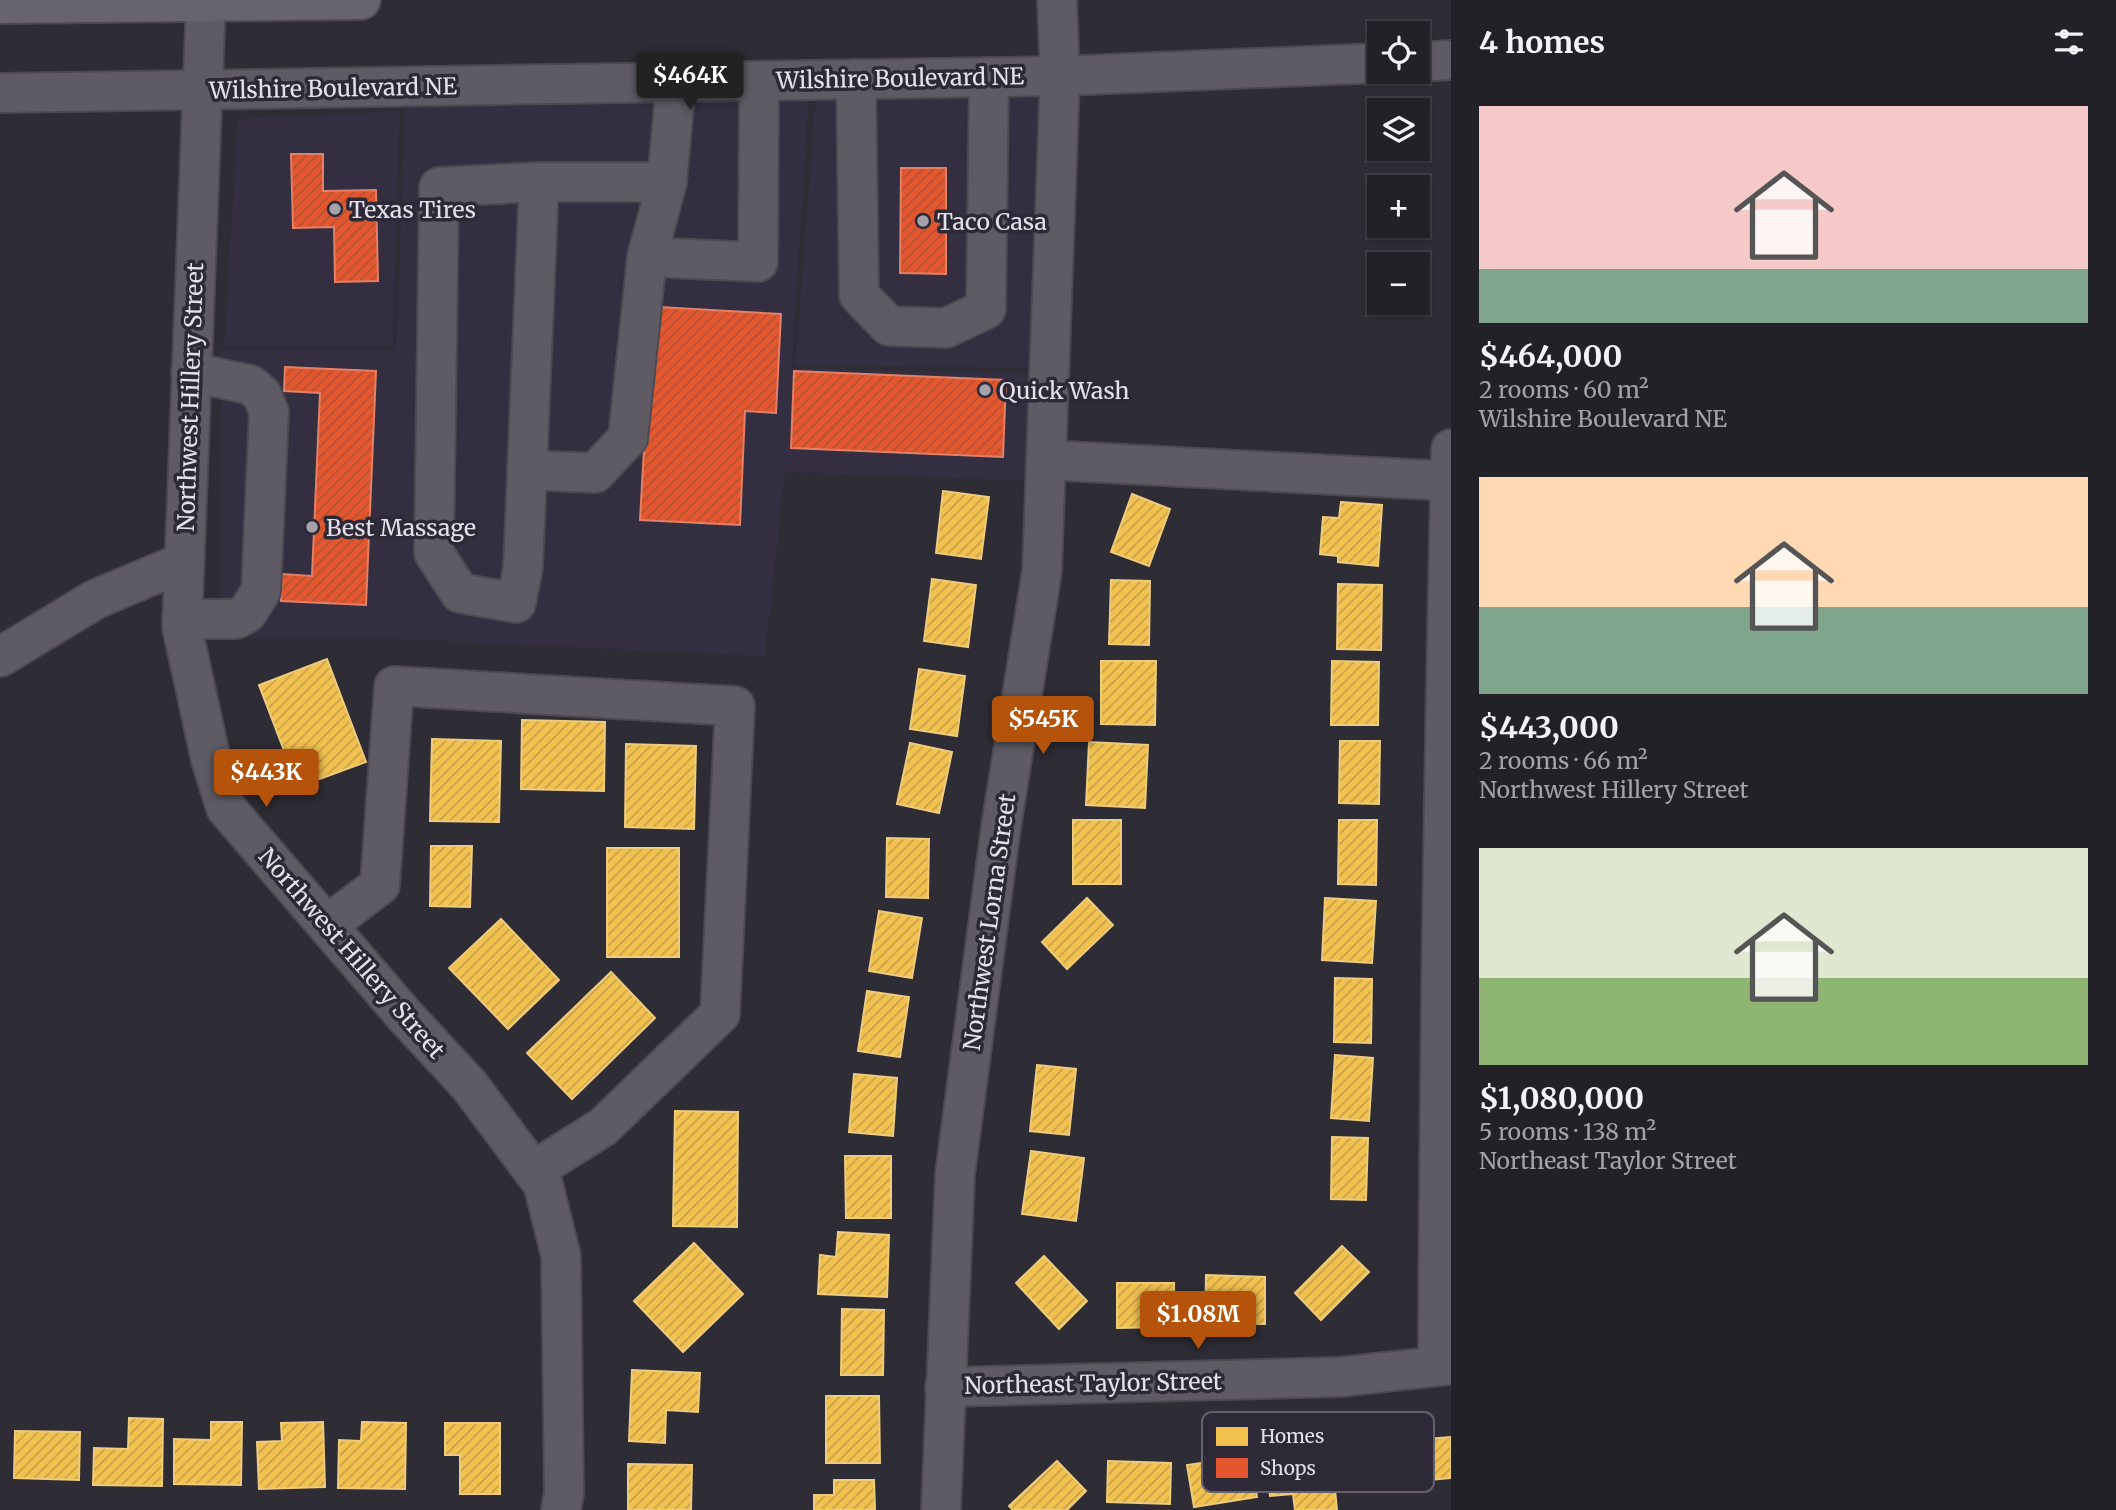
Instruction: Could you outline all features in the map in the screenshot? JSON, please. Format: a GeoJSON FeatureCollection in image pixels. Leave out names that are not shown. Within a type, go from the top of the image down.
{"type":"FeatureCollection","features":[{"type":"Feature","properties":{"kind":"main road"},"geometry":{"type":"LineString","coordinates":[[0,4],[361,0]]}},
{"type":"Feature","properties":{"kind":"street","name":"Northwest Lorna Street"},"geometry":{"type":"LineString","coordinates":[[941,1510],[955,1174],[1001,827],[1042,571],[1060,76],[1057,0]]}},
{"type":"Feature","properties":{"kind":"street","name":"Northwest Hillery Street"},"geometry":{"type":"LineString","coordinates":[[206,2],[181,627],[211,760],[226,807],[405,1016],[469,1085],[542,1184],[561,1256],[564,1466],[561,1510]]}},
{"type":"Feature","properties":{"kind":"street"},"geometry":{"type":"LineString","coordinates":[[1430,61],[1451,60]]}},
{"type":"Feature","properties":{"kind":"street","name":"Wilshire Boulevard NE"},"geometry":{"type":"LineString","coordinates":[[0,93],[1060,76],[1367,63]]}},
{"type":"Feature","properties":{"kind":"street"},"geometry":{"type":"LineString","coordinates":[[856,79],[859,295],[889,326],[946,328],[986,309],[989,77]]}},
{"type":"Feature","properties":{"kind":"street"},"geometry":{"type":"LineString","coordinates":[[647,257],[758,262],[759,81]]}},
{"type":"Feature","properties":{"kind":"street"},"geometry":{"type":"LineString","coordinates":[[527,470],[595,473],[628,438],[647,257],[667,182],[676,83]]}},
{"type":"Feature","properties":{"kind":"street"},"geometry":{"type":"LineString","coordinates":[[539,182],[523,568],[516,603],[460,593],[434,553],[439,187],[539,182],[667,182]]}},
{"type":"Feature","properties":{"kind":"street"},"geometry":{"type":"LineString","coordinates":[[182,619],[236,619],[247,613],[261,591],[269,412],[262,395],[251,385],[191,372]]}},
{"type":"Feature","properties":{"kind":"street"},"geometry":{"type":"LineString","coordinates":[[1444,1365],[1439,1022],[1451,449]]}},
{"type":"Feature","properties":{"kind":"street"},"geometry":{"type":"LineString","coordinates":[[1046,460],[1451,481]]}},
{"type":"Feature","properties":{"kind":"street"},"geometry":{"type":"LineString","coordinates":[[0,657],[96,599],[184,562]]}},
{"type":"Feature","properties":{"kind":"street"},"geometry":{"type":"LineString","coordinates":[[327,925],[380,885],[394,686],[735,706],[720,1014],[603,1126],[533,1171]]}},
{"type":"Feature","properties":{"kind":"street","name":"Northeast Taylor Street"},"geometry":{"type":"LineString","coordinates":[[945,1387],[1339,1377],[1444,1365]]}},
{"type":"Feature","properties":{"kind":"shaded area"},"geometry":{"type":"Polygon","coordinates":[[[809,94],[792,368],[1036,373],[1031,481],[785,472],[765,656],[396,639],[221,638],[221,349],[396,350],[405,108],[809,94]]]}},
{"type":"Feature","properties":{"kind":"shaded area"},"geometry":{"type":"Polygon","coordinates":[[[816,95],[1044,98],[1036,368],[795,365],[816,95]]]}},
{"type":"Feature","properties":{"kind":"shaded area"},"geometry":{"type":"Polygon","coordinates":[[[400,111],[393,345],[224,346],[238,119],[400,111]]]}},
{"type":"Feature","properties":{"kind":"building: Homes"},"geometry":{"type":"Polygon","coordinates":[[[943,491],[989,497],[981,559],[936,553],[943,491]]]}},
{"type":"Feature","properties":{"kind":"building: Homes"},"geometry":{"type":"Polygon","coordinates":[[[1132,494],[1170,509],[1149,566],[1111,552],[1132,494]]]}},
{"type":"Feature","properties":{"kind":"building: Homes"},"geometry":{"type":"Polygon","coordinates":[[[1341,502],[1382,505],[1378,566],[1338,562],[1338,556],[1320,554],[1323,517],[1339,518],[1341,502]]]}},
{"type":"Feature","properties":{"kind":"building: Homes"},"geometry":{"type":"Polygon","coordinates":[[[932,579],[976,585],[968,647],[924,641],[932,579]]]}},
{"type":"Feature","properties":{"kind":"building: Homes"},"geometry":{"type":"Polygon","coordinates":[[[1111,580],[1150,581],[1149,645],[1109,644],[1111,580]]]}},
{"type":"Feature","properties":{"kind":"building: Homes"},"geometry":{"type":"Polygon","coordinates":[[[1338,584],[1382,585],[1381,650],[1337,649],[1338,584]]]}},
{"type":"Feature","properties":{"kind":"building: Homes"},"geometry":{"type":"Polygon","coordinates":[[[327,659],[366,762],[298,787],[259,685],[327,659]]]}},
{"type":"Feature","properties":{"kind":"building: Homes"},"geometry":{"type":"Polygon","coordinates":[[[1101,661],[1156,661],[1155,725],[1101,724],[1101,661]]]}},
{"type":"Feature","properties":{"kind":"building: Homes"},"geometry":{"type":"Polygon","coordinates":[[[1332,661],[1379,662],[1378,725],[1331,725],[1332,661]]]}},
{"type":"Feature","properties":{"kind":"building: Homes"},"geometry":{"type":"Polygon","coordinates":[[[919,669],[965,676],[957,736],[910,729],[919,669]]]}},
{"type":"Feature","properties":{"kind":"building: Homes"},"geometry":{"type":"Polygon","coordinates":[[[522,720],[605,722],[604,791],[521,789],[522,720]]]}},
{"type":"Feature","properties":{"kind":"building: Homes"},"geometry":{"type":"Polygon","coordinates":[[[432,739],[501,741],[499,822],[430,821],[432,739]]]}},
{"type":"Feature","properties":{"kind":"building: Homes"},"geometry":{"type":"Polygon","coordinates":[[[1340,741],[1380,741],[1379,804],[1339,803],[1340,741]]]}},
{"type":"Feature","properties":{"kind":"building: Homes"},"geometry":{"type":"Polygon","coordinates":[[[1089,742],[1148,745],[1145,808],[1086,805],[1089,742]]]}},
{"type":"Feature","properties":{"kind":"building: Homes"},"geometry":{"type":"Polygon","coordinates":[[[910,743],[952,752],[939,813],[897,804],[910,743]]]}},
{"type":"Feature","properties":{"kind":"building: Homes"},"geometry":{"type":"Polygon","coordinates":[[[626,744],[696,746],[694,829],[625,827],[626,744]]]}},
{"type":"Feature","properties":{"kind":"building: Homes"},"geometry":{"type":"Polygon","coordinates":[[[1073,820],[1121,820],[1121,884],[1073,884],[1073,820]]]}},
{"type":"Feature","properties":{"kind":"building: Homes"},"geometry":{"type":"Polygon","coordinates":[[[1339,820],[1377,820],[1376,885],[1338,884],[1339,820]]]}},
{"type":"Feature","properties":{"kind":"building: Homes"},"geometry":{"type":"Polygon","coordinates":[[[887,838],[929,839],[928,898],[886,897],[887,838]]]}},
{"type":"Feature","properties":{"kind":"building: Homes"},"geometry":{"type":"Polygon","coordinates":[[[431,846],[472,846],[470,907],[430,906],[431,846]]]}},
{"type":"Feature","properties":{"kind":"building: Homes"},"geometry":{"type":"Polygon","coordinates":[[[607,848],[679,848],[679,957],[607,957],[607,848]]]}},
{"type":"Feature","properties":{"kind":"building: Homes"},"geometry":{"type":"Polygon","coordinates":[[[1087,898],[1113,925],[1067,969],[1042,942],[1087,898]]]}},
{"type":"Feature","properties":{"kind":"building: Homes"},"geometry":{"type":"Polygon","coordinates":[[[1325,898],[1376,901],[1372,963],[1322,960],[1325,898]]]}},
{"type":"Feature","properties":{"kind":"building: Homes"},"geometry":{"type":"Polygon","coordinates":[[[879,911],[922,918],[912,978],[869,971],[879,911]]]}},
{"type":"Feature","properties":{"kind":"building: Homes"},"geometry":{"type":"Polygon","coordinates":[[[501,919],[559,980],[508,1029],[449,968],[501,919]]]}},
{"type":"Feature","properties":{"kind":"building: Homes"},"geometry":{"type":"Polygon","coordinates":[[[611,972],[655,1018],[572,1099],[527,1053],[611,972]]]}},
{"type":"Feature","properties":{"kind":"building: Homes"},"geometry":{"type":"Polygon","coordinates":[[[1335,978],[1372,979],[1371,1043],[1334,1042],[1335,978]]]}},
{"type":"Feature","properties":{"kind":"building: Homes"},"geometry":{"type":"Polygon","coordinates":[[[867,991],[909,997],[900,1057],[858,1051],[867,991]]]}},
{"type":"Feature","properties":{"kind":"building: Homes"},"geometry":{"type":"Polygon","coordinates":[[[1335,1055],[1373,1058],[1369,1121],[1331,1118],[1335,1055]]]}},
{"type":"Feature","properties":{"kind":"building: Homes"},"geometry":{"type":"Polygon","coordinates":[[[1037,1065],[1076,1069],[1069,1135],[1030,1131],[1037,1065]]]}},
{"type":"Feature","properties":{"kind":"building: Homes"},"geometry":{"type":"Polygon","coordinates":[[[854,1074],[897,1078],[893,1136],[849,1132],[854,1074]]]}},
{"type":"Feature","properties":{"kind":"building: Homes"},"geometry":{"type":"Polygon","coordinates":[[[675,1111],[738,1112],[737,1227],[673,1226],[675,1111]]]}},
{"type":"Feature","properties":{"kind":"building: Homes"},"geometry":{"type":"Polygon","coordinates":[[[1332,1137],[1368,1138],[1366,1200],[1331,1199],[1332,1137]]]}},
{"type":"Feature","properties":{"kind":"building: Homes"},"geometry":{"type":"Polygon","coordinates":[[[1031,1151],[1084,1158],[1076,1221],[1022,1214],[1031,1151]]]}},
{"type":"Feature","properties":{"kind":"building: Homes"},"geometry":{"type":"Polygon","coordinates":[[[845,1156],[891,1156],[891,1218],[846,1218],[845,1156]]]}},
{"type":"Feature","properties":{"kind":"building: Homes"},"geometry":{"type":"Polygon","coordinates":[[[838,1232],[889,1235],[887,1297],[818,1294],[820,1255],[836,1257],[838,1232]]]}},
{"type":"Feature","properties":{"kind":"building: Homes"},"geometry":{"type":"Polygon","coordinates":[[[694,1243],[743,1294],[683,1352],[634,1301],[694,1243]]]}},
{"type":"Feature","properties":{"kind":"building: Homes"},"geometry":{"type":"Polygon","coordinates":[[[1342,1246],[1369,1272],[1321,1320],[1295,1293],[1342,1246]]]}},
{"type":"Feature","properties":{"kind":"building: Homes"},"geometry":{"type":"Polygon","coordinates":[[[1044,1256],[1087,1301],[1059,1329],[1016,1283],[1044,1256]]]}},
{"type":"Feature","properties":{"kind":"building: Homes"},"geometry":{"type":"Polygon","coordinates":[[[1206,1275],[1265,1277],[1265,1324],[1205,1323],[1206,1275]]]}},
{"type":"Feature","properties":{"kind":"building: Homes"},"geometry":{"type":"Polygon","coordinates":[[[1117,1283],[1174,1283],[1175,1327],[1117,1328],[1117,1283]]]}},
{"type":"Feature","properties":{"kind":"building: Homes"},"geometry":{"type":"Polygon","coordinates":[[[842,1309],[884,1310],[883,1375],[841,1375],[842,1309]]]}},
{"type":"Feature","properties":{"kind":"building: Homes"},"geometry":{"type":"Polygon","coordinates":[[[632,1370],[700,1373],[698,1412],[666,1410],[665,1443],[629,1441],[632,1370]]]}},
{"type":"Feature","properties":{"kind":"building: Homes"},"geometry":{"type":"Polygon","coordinates":[[[826,1396],[879,1396],[880,1463],[826,1463],[826,1396]]]}},
{"type":"Feature","properties":{"kind":"building: Homes"},"geometry":{"type":"Polygon","coordinates":[[[129,1418],[163,1419],[162,1486],[93,1485],[94,1448],[128,1449],[129,1418]]]}},
{"type":"Feature","properties":{"kind":"building: Homes"},"geometry":{"type":"Polygon","coordinates":[[[211,1422],[242,1422],[241,1485],[174,1484],[174,1439],[211,1440],[211,1422]]]}},
{"type":"Feature","properties":{"kind":"building: Homes"},"geometry":{"type":"Polygon","coordinates":[[[323,1422],[325,1487],[259,1489],[257,1442],[282,1441],[281,1423],[323,1422]]]}},
{"type":"Feature","properties":{"kind":"building: Homes"},"geometry":{"type":"Polygon","coordinates":[[[362,1422],[406,1423],[405,1489],[338,1488],[339,1440],[361,1441],[362,1422]]]}},
{"type":"Feature","properties":{"kind":"building: Homes"},"geometry":{"type":"Polygon","coordinates":[[[445,1423],[500,1423],[500,1494],[460,1494],[460,1455],[445,1455],[445,1423]]]}},
{"type":"Feature","properties":{"kind":"building: Homes"},"geometry":{"type":"Polygon","coordinates":[[[15,1431],[80,1432],[79,1480],[14,1478],[15,1431]]]}},
{"type":"Feature","properties":{"kind":"building: Homes"},"geometry":{"type":"Polygon","coordinates":[[[1451,1437],[1451,1478],[1434,1480],[1434,1438],[1451,1437]]]}},
{"type":"Feature","properties":{"kind":"building: Homes"},"geometry":{"type":"Polygon","coordinates":[[[1057,1461],[1086,1491],[1067,1510],[1013,1510],[1009,1506],[1057,1461]]]}},
{"type":"Feature","properties":{"kind":"building: Homes"},"geometry":{"type":"Polygon","coordinates":[[[1108,1461],[1171,1463],[1170,1504],[1107,1502],[1108,1461]]]}},
{"type":"Feature","properties":{"kind":"building: Homes"},"geometry":{"type":"Polygon","coordinates":[[[1202,1463],[1202,1492],[1256,1492],[1257,1497],[1194,1507],[1187,1465],[1202,1463]]]}},
{"type":"Feature","properties":{"kind":"building: Homes"},"geometry":{"type":"Polygon","coordinates":[[[628,1464],[692,1465],[691,1510],[628,1510],[628,1464]]]}},
{"type":"Feature","properties":{"kind":"building: Homes"},"geometry":{"type":"Polygon","coordinates":[[[834,1480],[874,1480],[875,1510],[814,1510],[814,1495],[834,1495],[834,1480]]]}},
{"type":"Feature","properties":{"kind":"building: Homes"},"geometry":{"type":"Polygon","coordinates":[[[1270,1492],[1335,1492],[1337,1510],[1295,1510],[1293,1494],[1270,1496],[1270,1492]]]}},
{"type":"Feature","properties":{"kind":"building: Shops","name":"Texas Tires"},"geometry":{"type":"Polygon","coordinates":[[[291,154],[323,154],[323,191],[376,190],[378,281],[335,282],[334,227],[293,228],[291,154]]]}},
{"type":"Feature","properties":{"kind":"building: Shops","name":"Taco Casa"},"geometry":{"type":"Polygon","coordinates":[[[901,168],[946,168],[946,274],[900,273],[901,168]]]}},
{"type":"Feature","properties":{"kind":"building: Shops"},"geometry":{"type":"Polygon","coordinates":[[[659,307],[781,314],[776,413],[745,411],[740,525],[640,520],[644,449],[659,307]]]}},
{"type":"Feature","properties":{"kind":"building: Shops"},"geometry":{"type":"Polygon","coordinates":[[[285,367],[376,371],[366,605],[281,601],[282,574],[312,576],[320,393],[284,391],[285,367]]]}},
{"type":"Feature","properties":{"kind":"building: Shops"},"geometry":{"type":"Polygon","coordinates":[[[794,371],[1006,380],[1003,457],[791,448],[794,371]]]}},
{"type":"Feature","properties":{"kind":"place","name":"Texas Tires"},"geometry":{"type":"Point","coordinates":[335,209]}},
{"type":"Feature","properties":{"kind":"place","name":"Taco Casa"},"geometry":{"type":"Point","coordinates":[923,221]}},
{"type":"Feature","properties":{"kind":"place","name":"Quick Wash"},"geometry":{"type":"Point","coordinates":[985,390]}},
{"type":"Feature","properties":{"kind":"place","name":"Best Massage"},"geometry":{"type":"Point","coordinates":[312,527]}}]}
